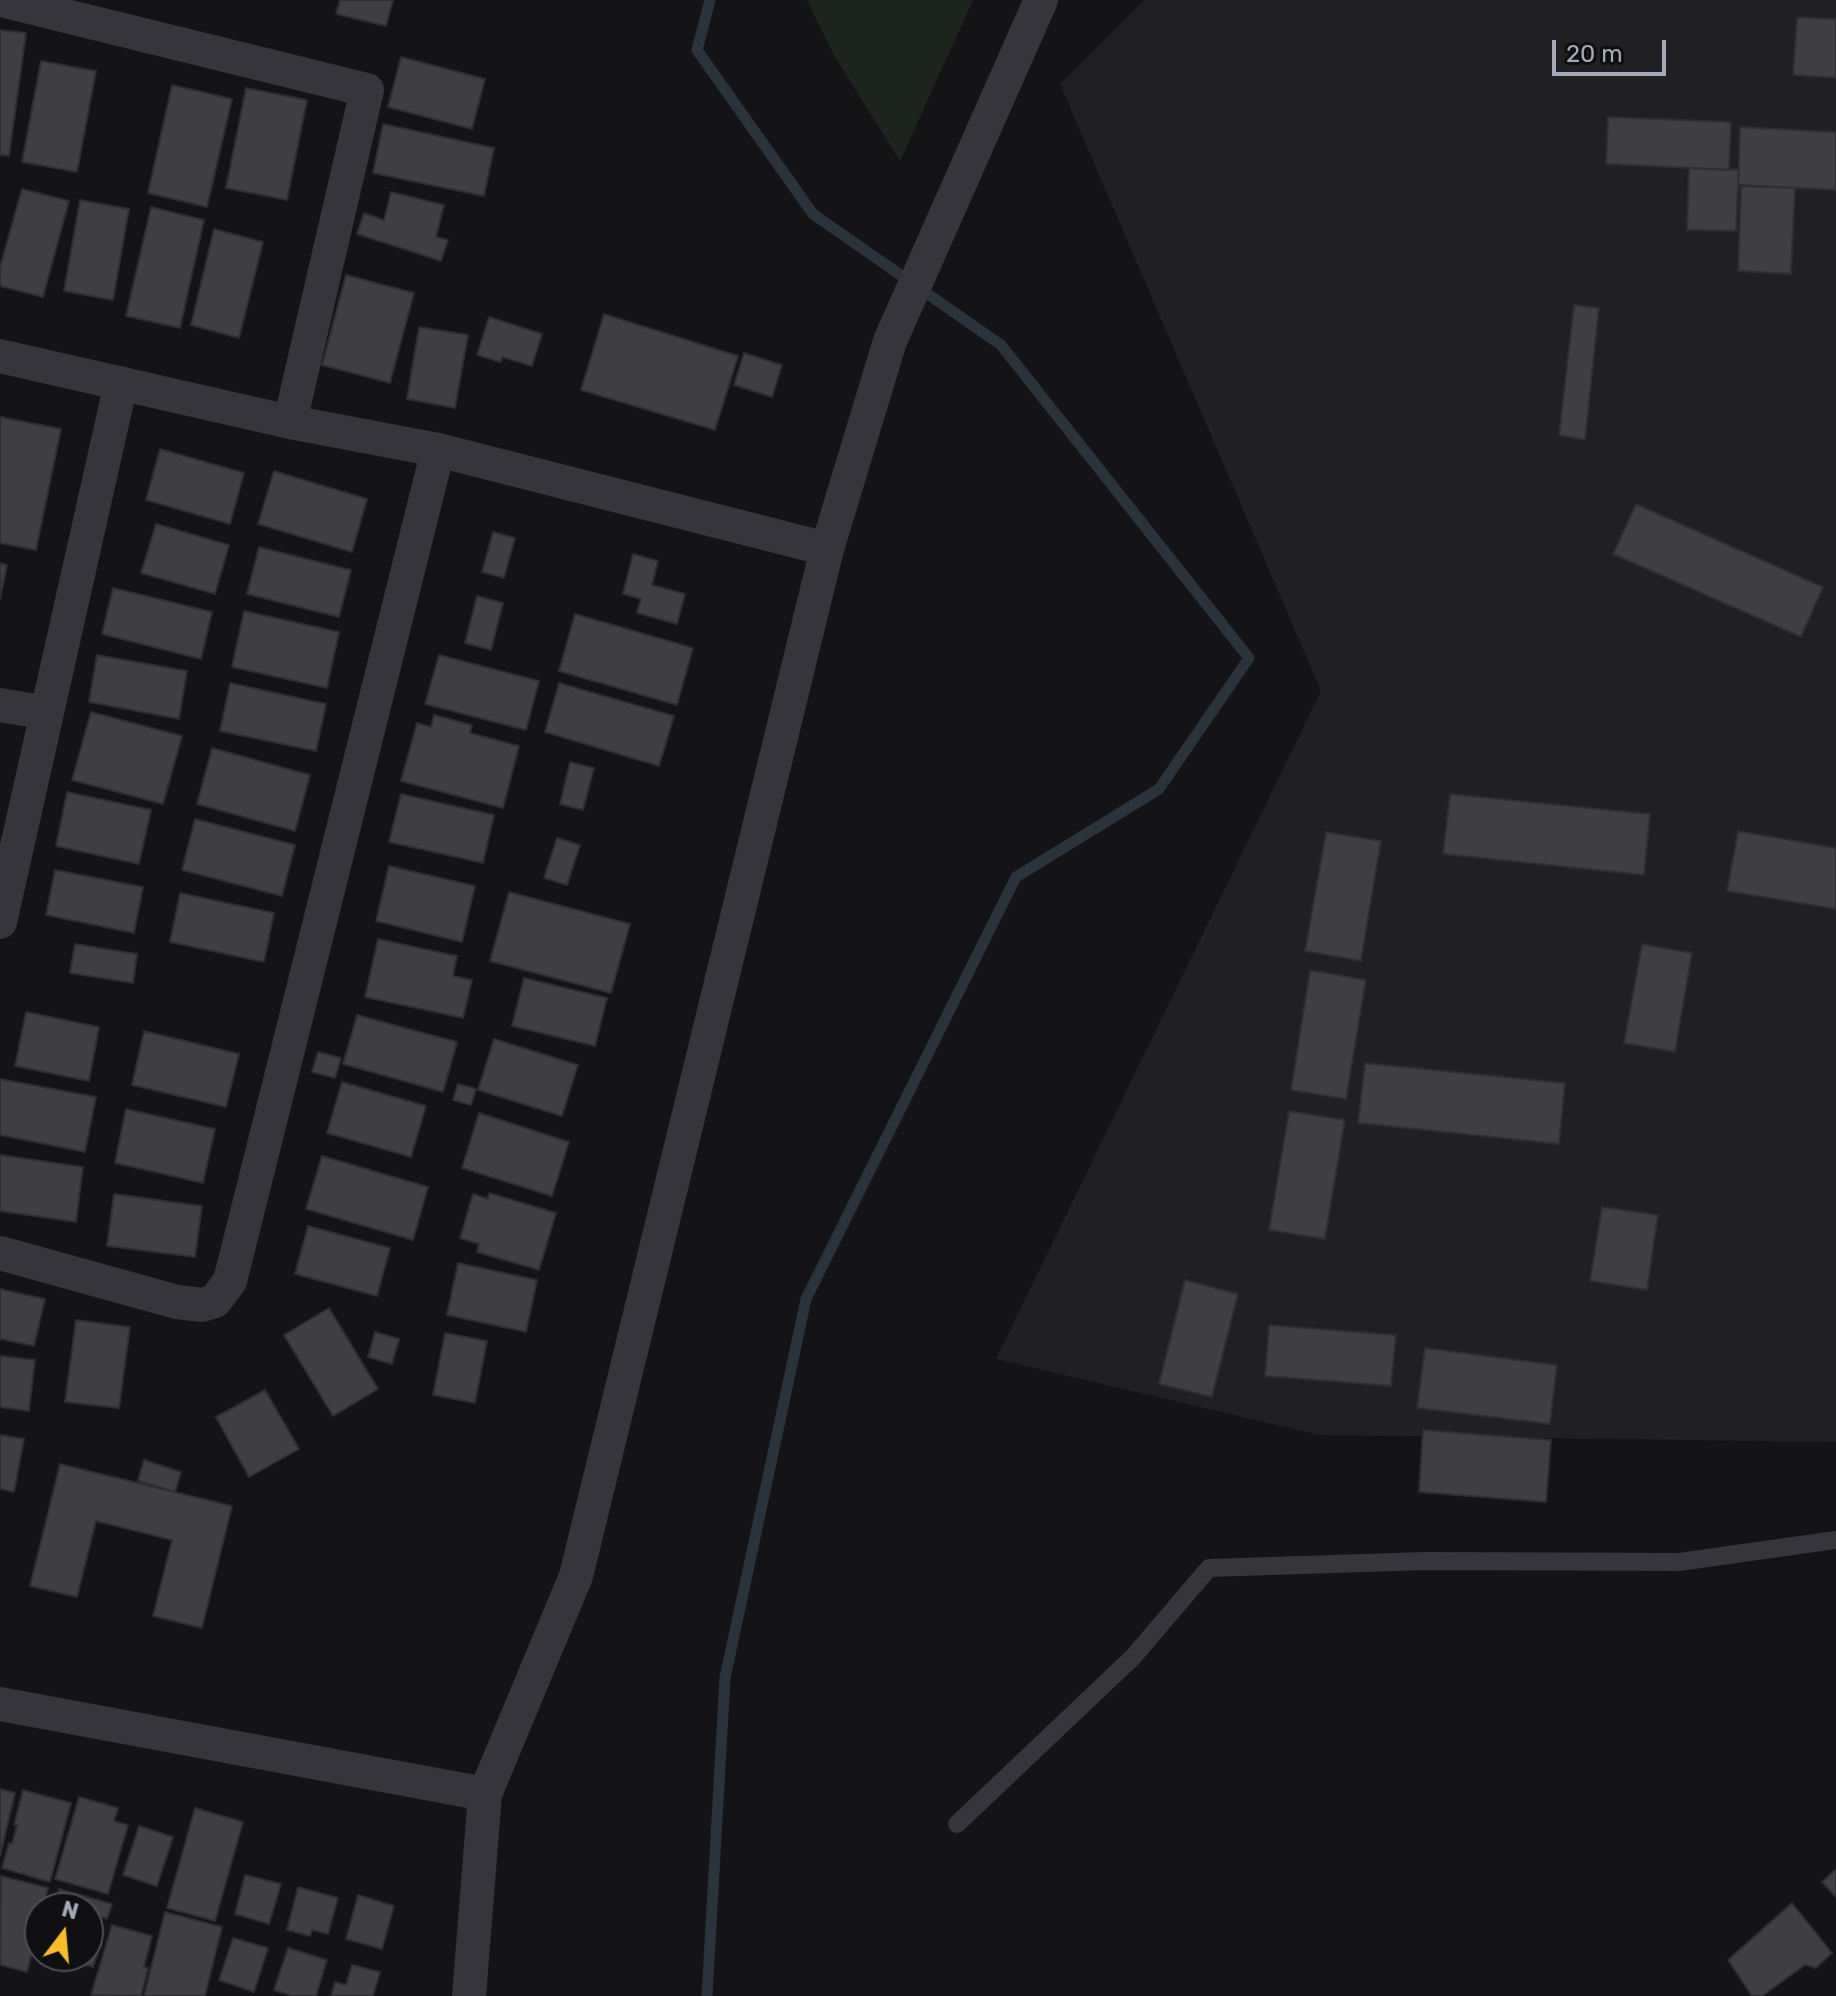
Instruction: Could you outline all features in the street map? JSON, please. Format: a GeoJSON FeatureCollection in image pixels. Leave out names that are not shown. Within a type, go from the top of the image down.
{"type":"FeatureCollection","features":[{"type":"Feature","properties":{"kind":"street"},"geometry":{"type":"LineString","coordinates":[[1,0],[367,90],[290,422]]}},
{"type":"Feature","properties":{"kind":"street"},"geometry":{"type":"LineString","coordinates":[[469,1996],[485,1794],[576,1576],[827,549],[890,341],[1041,0]]}},
{"type":"Feature","properties":{"kind":"street"},"geometry":{"type":"LineString","coordinates":[[0,356],[290,422],[438,450],[827,549]]}},
{"type":"Feature","properties":{"kind":"street"},"geometry":{"type":"LineString","coordinates":[[0,922],[121,383]]}},
{"type":"Feature","properties":{"kind":"street"},"geometry":{"type":"LineString","coordinates":[[0,1253],[177,1302],[202,1305],[215,1301],[230,1281],[438,450]]}},
{"type":"Feature","properties":{"kind":"street"},"geometry":{"type":"LineString","coordinates":[[0,705],[47,713]]}},
{"type":"Feature","properties":{"kind":"street"},"geometry":{"type":"LineString","coordinates":[[0,1704],[485,1794]]}},
{"type":"Feature","properties":{"kind":"lane"},"geometry":{"type":"LineString","coordinates":[[957,1824],[1133,1657],[1209,1568],[1426,1561],[1679,1562],[1836,1540]]}},
{"type":"Feature","properties":{"kind":"shaded area"},"geometry":{"type":"Polygon","coordinates":[[[807,0],[973,0],[900,161],[835,57],[807,0]]]}},
{"type":"Feature","properties":{"kind":"shaded area"},"geometry":{"type":"Polygon","coordinates":[[[1144,0],[1836,0],[1836,1442],[1319,1435],[996,1359],[1321,691],[1060,84],[1144,0]]]}},
{"type":"Feature","properties":{"kind":"building"},"geometry":{"type":"Polygon","coordinates":[[[340,0],[393,0],[386,26],[336,14],[340,0]]]}},
{"type":"Feature","properties":{"kind":"building"},"geometry":{"type":"Polygon","coordinates":[[[1797,17],[1836,19],[1836,78],[1793,75],[1797,17]]]}},
{"type":"Feature","properties":{"kind":"building"},"geometry":{"type":"Polygon","coordinates":[[[0,30],[26,33],[9,156],[0,155],[0,30]]]}},
{"type":"Feature","properties":{"kind":"building"},"geometry":{"type":"Polygon","coordinates":[[[401,57],[485,79],[472,129],[388,107],[401,57]]]}},
{"type":"Feature","properties":{"kind":"building"},"geometry":{"type":"Polygon","coordinates":[[[41,61],[96,71],[77,172],[22,162],[41,61]]]}},
{"type":"Feature","properties":{"kind":"building"},"geometry":{"type":"Polygon","coordinates":[[[172,85],[232,99],[207,207],[148,193],[172,85]]]}},
{"type":"Feature","properties":{"kind":"building"},"geometry":{"type":"Polygon","coordinates":[[[246,88],[307,100],[287,200],[226,188],[246,88]]]}},
{"type":"Feature","properties":{"kind":"building"},"geometry":{"type":"Polygon","coordinates":[[[1608,117],[1731,122],[1729,170],[1606,164],[1608,117]]]}},
{"type":"Feature","properties":{"kind":"building"},"geometry":{"type":"Polygon","coordinates":[[[383,124],[494,148],[484,196],[373,173],[383,124]]]}},
{"type":"Feature","properties":{"kind":"building"},"geometry":{"type":"Polygon","coordinates":[[[1740,127],[1836,132],[1836,190],[1738,185],[1740,127]]]}},
{"type":"Feature","properties":{"kind":"building"},"geometry":{"type":"Polygon","coordinates":[[[1689,168],[1739,170],[1736,231],[1687,230],[1689,168]]]}},
{"type":"Feature","properties":{"kind":"building"},"geometry":{"type":"Polygon","coordinates":[[[1741,186],[1795,188],[1791,274],[1738,271],[1741,186]]]}},
{"type":"Feature","properties":{"kind":"building"},"geometry":{"type":"Polygon","coordinates":[[[22,189],[69,201],[43,297],[0,286],[0,267],[22,189]]]}},
{"type":"Feature","properties":{"kind":"building"},"geometry":{"type":"Polygon","coordinates":[[[391,192],[444,205],[436,237],[448,240],[441,261],[357,234],[364,213],[384,220],[391,192]]]}},
{"type":"Feature","properties":{"kind":"building"},"geometry":{"type":"Polygon","coordinates":[[[80,200],[129,209],[113,300],[64,291],[80,200]]]}},
{"type":"Feature","properties":{"kind":"building"},"geometry":{"type":"Polygon","coordinates":[[[151,207],[204,220],[180,328],[126,316],[151,207]]]}},
{"type":"Feature","properties":{"kind":"building"},"geometry":{"type":"Polygon","coordinates":[[[214,229],[263,242],[239,338],[191,325],[214,229]]]}},
{"type":"Feature","properties":{"kind":"building"},"geometry":{"type":"Polygon","coordinates":[[[346,275],[414,293],[390,383],[322,365],[346,275]]]}},
{"type":"Feature","properties":{"kind":"building"},"geometry":{"type":"Polygon","coordinates":[[[1574,305],[1599,308],[1585,440],[1559,435],[1574,305]]]}},
{"type":"Feature","properties":{"kind":"building"},"geometry":{"type":"Polygon","coordinates":[[[604,314],[738,356],[715,430],[581,390],[604,314]]]}},
{"type":"Feature","properties":{"kind":"building"},"geometry":{"type":"Polygon","coordinates":[[[489,317],[542,334],[532,366],[502,357],[501,362],[477,355],[489,317]]]}},
{"type":"Feature","properties":{"kind":"building"},"geometry":{"type":"Polygon","coordinates":[[[419,327],[468,335],[455,408],[407,399],[419,327]]]}},
{"type":"Feature","properties":{"kind":"building"},"geometry":{"type":"Polygon","coordinates":[[[744,353],[782,365],[772,397],[734,385],[744,353]]]}},
{"type":"Feature","properties":{"kind":"building"},"geometry":{"type":"Polygon","coordinates":[[[0,417],[61,429],[36,550],[0,543],[0,417]]]}},
{"type":"Feature","properties":{"kind":"building"},"geometry":{"type":"Polygon","coordinates":[[[160,449],[244,473],[230,524],[146,500],[160,449]]]}},
{"type":"Feature","properties":{"kind":"building"},"geometry":{"type":"Polygon","coordinates":[[[274,471],[367,499],[352,552],[258,524],[274,471]]]}},
{"type":"Feature","properties":{"kind":"building"},"geometry":{"type":"Polygon","coordinates":[[[1636,504],[1823,587],[1801,637],[1613,554],[1636,504]]]}},
{"type":"Feature","properties":{"kind":"building"},"geometry":{"type":"Polygon","coordinates":[[[156,524],[229,545],[215,594],[141,573],[156,524]]]}},
{"type":"Feature","properties":{"kind":"building"},"geometry":{"type":"Polygon","coordinates":[[[493,532],[515,538],[504,578],[482,572],[493,532]]]}},
{"type":"Feature","properties":{"kind":"building"},"geometry":{"type":"Polygon","coordinates":[[[259,547],[351,570],[339,617],[247,594],[259,547]]]}},
{"type":"Feature","properties":{"kind":"building"},"geometry":{"type":"Polygon","coordinates":[[[633,554],[658,561],[652,585],[685,594],[677,624],[637,613],[641,599],[623,594],[633,554]]]}},
{"type":"Feature","properties":{"kind":"building"},"geometry":{"type":"Polygon","coordinates":[[[0,563],[7,565],[0,599],[0,563]]]}},
{"type":"Feature","properties":{"kind":"building"},"geometry":{"type":"Polygon","coordinates":[[[113,588],[212,612],[201,659],[102,634],[113,588]]]}},
{"type":"Feature","properties":{"kind":"building"},"geometry":{"type":"Polygon","coordinates":[[[477,596],[503,603],[491,650],[465,643],[477,596]]]}},
{"type":"Feature","properties":{"kind":"building"},"geometry":{"type":"Polygon","coordinates":[[[244,611],[339,632],[327,688],[232,667],[244,611]]]}},
{"type":"Feature","properties":{"kind":"building"},"geometry":{"type":"Polygon","coordinates":[[[575,614],[693,648],[677,705],[559,671],[575,614]]]}},
{"type":"Feature","properties":{"kind":"building"},"geometry":{"type":"Polygon","coordinates":[[[97,655],[187,671],[179,719],[89,702],[97,655]]]}},
{"type":"Feature","properties":{"kind":"building"},"geometry":{"type":"Polygon","coordinates":[[[439,655],[539,681],[526,730],[425,704],[439,655]]]}},
{"type":"Feature","properties":{"kind":"building"},"geometry":{"type":"Polygon","coordinates":[[[230,683],[326,704],[316,751],[220,731],[230,683]]]}},
{"type":"Feature","properties":{"kind":"building"},"geometry":{"type":"Polygon","coordinates":[[[559,683],[674,716],[659,766],[545,732],[559,683]]]}},
{"type":"Feature","properties":{"kind":"building"},"geometry":{"type":"Polygon","coordinates":[[[91,712],[182,736],[163,804],[72,780],[91,712]]]}},
{"type":"Feature","properties":{"kind":"building"},"geometry":{"type":"Polygon","coordinates":[[[434,715],[472,725],[470,733],[519,746],[503,808],[401,781],[417,723],[431,727],[434,715]]]}},
{"type":"Feature","properties":{"kind":"building"},"geometry":{"type":"Polygon","coordinates":[[[212,748],[310,775],[295,831],[197,804],[212,748]]]}},
{"type":"Feature","properties":{"kind":"building"},"geometry":{"type":"Polygon","coordinates":[[[570,762],[594,768],[583,810],[560,804],[570,762]]]}},
{"type":"Feature","properties":{"kind":"building"},"geometry":{"type":"Polygon","coordinates":[[[67,792],[151,810],[139,864],[56,846],[67,792]]]}},
{"type":"Feature","properties":{"kind":"building"},"geometry":{"type":"Polygon","coordinates":[[[401,794],[494,815],[483,863],[389,842],[401,794]]]}},
{"type":"Feature","properties":{"kind":"building"},"geometry":{"type":"Polygon","coordinates":[[[1450,794],[1650,814],[1644,875],[1443,854],[1450,794]]]}},
{"type":"Feature","properties":{"kind":"building"},"geometry":{"type":"Polygon","coordinates":[[[195,819],[295,845],[282,896],[182,870],[195,819]]]}},
{"type":"Feature","properties":{"kind":"building"},"geometry":{"type":"Polygon","coordinates":[[[1738,831],[1836,848],[1836,909],[1727,891],[1738,831]]]}},
{"type":"Feature","properties":{"kind":"building"},"geometry":{"type":"Polygon","coordinates":[[[1326,832],[1381,841],[1361,961],[1305,951],[1326,832]]]}},
{"type":"Feature","properties":{"kind":"building"},"geometry":{"type":"Polygon","coordinates":[[[557,838],[580,845],[567,885],[544,878],[557,838]]]}},
{"type":"Feature","properties":{"kind":"building"},"geometry":{"type":"Polygon","coordinates":[[[389,866],[475,886],[462,942],[376,921],[389,866]]]}},
{"type":"Feature","properties":{"kind":"building"},"geometry":{"type":"Polygon","coordinates":[[[55,870],[143,887],[134,933],[46,915],[55,870]]]}},
{"type":"Feature","properties":{"kind":"building"},"geometry":{"type":"Polygon","coordinates":[[[509,892],[630,924],[611,993],[490,961],[509,892]]]}},
{"type":"Feature","properties":{"kind":"building"},"geometry":{"type":"Polygon","coordinates":[[[180,893],[274,913],[264,962],[170,942],[180,893]]]}},
{"type":"Feature","properties":{"kind":"building"},"geometry":{"type":"Polygon","coordinates":[[[378,939],[457,956],[453,976],[472,980],[463,1018],[365,997],[378,939]]]}},
{"type":"Feature","properties":{"kind":"building"},"geometry":{"type":"Polygon","coordinates":[[[75,944],[137,954],[133,983],[70,973],[75,944]]]}},
{"type":"Feature","properties":{"kind":"building"},"geometry":{"type":"Polygon","coordinates":[[[1642,944],[1692,953],[1675,1052],[1624,1043],[1642,944]]]}},
{"type":"Feature","properties":{"kind":"building"},"geometry":{"type":"Polygon","coordinates":[[[1310,970],[1366,980],[1346,1099],[1291,1090],[1310,970]]]}},
{"type":"Feature","properties":{"kind":"building"},"geometry":{"type":"Polygon","coordinates":[[[524,978],[607,998],[595,1046],[512,1026],[524,978]]]}},
{"type":"Feature","properties":{"kind":"building"},"geometry":{"type":"Polygon","coordinates":[[[26,1012],[99,1027],[89,1081],[15,1066],[26,1012]]]}},
{"type":"Feature","properties":{"kind":"building"},"geometry":{"type":"Polygon","coordinates":[[[357,1015],[457,1042],[443,1092],[343,1064],[357,1015]]]}},
{"type":"Feature","properties":{"kind":"building"},"geometry":{"type":"Polygon","coordinates":[[[144,1031],[239,1054],[226,1107],[132,1085],[144,1031]]]}},
{"type":"Feature","properties":{"kind":"building"},"geometry":{"type":"Polygon","coordinates":[[[494,1039],[578,1065],[562,1116],[478,1090],[494,1039]]]}},
{"type":"Feature","properties":{"kind":"building"},"geometry":{"type":"Polygon","coordinates":[[[318,1052],[341,1058],[335,1078],[312,1072],[318,1052]]]}},
{"type":"Feature","properties":{"kind":"building"},"geometry":{"type":"Polygon","coordinates":[[[1365,1063],[1565,1083],[1559,1144],[1358,1123],[1365,1063]]]}},
{"type":"Feature","properties":{"kind":"building"},"geometry":{"type":"Polygon","coordinates":[[[0,1079],[96,1097],[85,1152],[0,1135],[0,1079]]]}},
{"type":"Feature","properties":{"kind":"building"},"geometry":{"type":"Polygon","coordinates":[[[342,1082],[426,1106],[411,1157],[327,1133],[342,1082]]]}},
{"type":"Feature","properties":{"kind":"building"},"geometry":{"type":"Polygon","coordinates":[[[458,1084],[476,1089],[471,1105],[453,1100],[458,1084]]]}},
{"type":"Feature","properties":{"kind":"building"},"geometry":{"type":"Polygon","coordinates":[[[126,1109],[215,1129],[203,1183],[115,1163],[126,1109]]]}},
{"type":"Feature","properties":{"kind":"building"},"geometry":{"type":"Polygon","coordinates":[[[1289,1111],[1345,1120],[1325,1239],[1269,1230],[1289,1111]]]}},
{"type":"Feature","properties":{"kind":"building"},"geometry":{"type":"Polygon","coordinates":[[[479,1113],[569,1142],[552,1196],[462,1168],[479,1113]]]}},
{"type":"Feature","properties":{"kind":"building"},"geometry":{"type":"Polygon","coordinates":[[[0,1155],[83,1167],[76,1222],[0,1211],[0,1155]]]}},
{"type":"Feature","properties":{"kind":"building"},"geometry":{"type":"Polygon","coordinates":[[[322,1156],[428,1187],[413,1240],[306,1209],[322,1156]]]}},
{"type":"Feature","properties":{"kind":"building"},"geometry":{"type":"Polygon","coordinates":[[[489,1193],[556,1213],[539,1270],[477,1252],[479,1244],[460,1238],[473,1194],[488,1199],[489,1193]]]}},
{"type":"Feature","properties":{"kind":"building"},"geometry":{"type":"Polygon","coordinates":[[[114,1194],[202,1206],[195,1257],[107,1246],[114,1194]]]}},
{"type":"Feature","properties":{"kind":"building"},"geometry":{"type":"Polygon","coordinates":[[[1602,1207],[1658,1215],[1647,1290],[1590,1281],[1602,1207]]]}},
{"type":"Feature","properties":{"kind":"building"},"geometry":{"type":"Polygon","coordinates":[[[308,1226],[390,1248],[377,1296],[295,1274],[308,1226]]]}},
{"type":"Feature","properties":{"kind":"building"},"geometry":{"type":"Polygon","coordinates":[[[458,1263],[537,1280],[526,1332],[447,1315],[458,1263]]]}},
{"type":"Feature","properties":{"kind":"building"},"geometry":{"type":"Polygon","coordinates":[[[1185,1280],[1238,1294],[1212,1397],[1159,1384],[1185,1280]]]}},
{"type":"Feature","properties":{"kind":"building"},"geometry":{"type":"Polygon","coordinates":[[[0,1289],[45,1299],[34,1346],[0,1339],[0,1289]]]}},
{"type":"Feature","properties":{"kind":"building"},"geometry":{"type":"Polygon","coordinates":[[[329,1308],[378,1389],[333,1416],[284,1335],[329,1308]]]}},
{"type":"Feature","properties":{"kind":"building"},"geometry":{"type":"Polygon","coordinates":[[[76,1320],[130,1327],[119,1408],[65,1402],[76,1320]]]}},
{"type":"Feature","properties":{"kind":"building"},"geometry":{"type":"Polygon","coordinates":[[[1269,1325],[1396,1335],[1391,1386],[1265,1376],[1269,1325]]]}},
{"type":"Feature","properties":{"kind":"building"},"geometry":{"type":"Polygon","coordinates":[[[375,1332],[399,1339],[392,1364],[368,1357],[375,1332]]]}},
{"type":"Feature","properties":{"kind":"building"},"geometry":{"type":"Polygon","coordinates":[[[445,1333],[487,1341],[475,1403],[433,1395],[445,1333]]]}},
{"type":"Feature","properties":{"kind":"building"},"geometry":{"type":"Polygon","coordinates":[[[1425,1348],[1557,1365],[1550,1424],[1417,1408],[1425,1348]]]}},
{"type":"Feature","properties":{"kind":"building"},"geometry":{"type":"Polygon","coordinates":[[[0,1356],[35,1360],[29,1411],[0,1407],[0,1356]]]}},
{"type":"Feature","properties":{"kind":"building"},"geometry":{"type":"Polygon","coordinates":[[[265,1390],[299,1449],[249,1477],[216,1417],[265,1390]]]}},
{"type":"Feature","properties":{"kind":"building"},"geometry":{"type":"Polygon","coordinates":[[[1423,1430],[1551,1440],[1546,1502],[1419,1492],[1423,1430]]]}},
{"type":"Feature","properties":{"kind":"building"},"geometry":{"type":"Polygon","coordinates":[[[0,1435],[24,1439],[14,1492],[0,1489],[0,1435]]]}},
{"type":"Feature","properties":{"kind":"building"},"geometry":{"type":"Polygon","coordinates":[[[144,1460],[181,1472],[175,1492],[138,1481],[144,1460]]]}},
{"type":"Feature","properties":{"kind":"building"},"geometry":{"type":"Polygon","coordinates":[[[60,1464],[232,1506],[202,1628],[153,1616],[172,1540],[96,1521],[77,1597],[30,1586],[60,1464]]]}},
{"type":"Feature","properties":{"kind":"building"},"geometry":{"type":"Polygon","coordinates":[[[0,1789],[15,1793],[0,1856],[0,1789]]]}},
{"type":"Feature","properties":{"kind":"building"},"geometry":{"type":"Polygon","coordinates":[[[23,1790],[71,1803],[50,1882],[2,1868],[9,1843],[12,1844],[23,1790]]]}},
{"type":"Feature","properties":{"kind":"building"},"geometry":{"type":"Polygon","coordinates":[[[79,1797],[118,1808],[114,1821],[128,1825],[108,1894],[55,1879],[79,1797]]]}},
{"type":"Feature","properties":{"kind":"building"},"geometry":{"type":"Polygon","coordinates":[[[195,1808],[243,1822],[215,1921],[167,1908],[195,1808]]]}},
{"type":"Feature","properties":{"kind":"building"},"geometry":{"type":"Polygon","coordinates":[[[139,1826],[173,1837],[157,1886],[123,1875],[139,1826]]]}},
{"type":"Feature","properties":{"kind":"building"},"geometry":{"type":"Polygon","coordinates":[[[1836,1869],[1836,1897],[1822,1882],[1836,1869]]]}},
{"type":"Feature","properties":{"kind":"building"},"geometry":{"type":"Polygon","coordinates":[[[245,1875],[281,1884],[269,1924],[235,1914],[245,1875]]]}},
{"type":"Feature","properties":{"kind":"building"},"geometry":{"type":"Polygon","coordinates":[[[1,1876],[48,1888],[47,1892],[24,1892],[24,1971],[0,1965],[1,1876]]]}},
{"type":"Feature","properties":{"kind":"building"},"geometry":{"type":"Polygon","coordinates":[[[298,1887],[338,1898],[328,1934],[312,1930],[310,1936],[287,1930],[298,1887]]]}},
{"type":"Feature","properties":{"kind":"building"},"geometry":{"type":"Polygon","coordinates":[[[358,1895],[394,1906],[382,1949],[346,1939],[358,1895]]]}},
{"type":"Feature","properties":{"kind":"building"},"geometry":{"type":"Polygon","coordinates":[[[104,1902],[112,1904],[107,1919],[104,1918],[104,1902]]]}},
{"type":"Feature","properties":{"kind":"building"},"geometry":{"type":"Polygon","coordinates":[[[1792,1903],[1832,1953],[1816,1968],[1805,1965],[1762,1996],[1752,1996],[1728,1960],[1792,1903]]]}},
{"type":"Feature","properties":{"kind":"building"},"geometry":{"type":"Polygon","coordinates":[[[165,1912],[222,1927],[205,1996],[144,1996],[165,1912]]]}},
{"type":"Feature","properties":{"kind":"building"},"geometry":{"type":"Polygon","coordinates":[[[112,1925],[152,1936],[141,1996],[91,1995],[98,1972],[104,1972],[104,1952],[112,1925]]]}},
{"type":"Feature","properties":{"kind":"building"},"geometry":{"type":"Polygon","coordinates":[[[233,1938],[268,1948],[254,1992],[219,1980],[233,1938]]]}},
{"type":"Feature","properties":{"kind":"building"},"geometry":{"type":"Polygon","coordinates":[[[288,1948],[327,1960],[316,1996],[293,1996],[274,1990],[288,1948]]]}},
{"type":"Feature","properties":{"kind":"building"},"geometry":{"type":"Polygon","coordinates":[[[352,1965],[380,1972],[373,1996],[331,1996],[335,1982],[346,1985],[352,1965]]]}},
{"type":"Feature","properties":{"kind":"waterway"},"geometry":{"type":"LineString","coordinates":[[707,1996],[725,1678],[806,1299],[1016,877],[1159,789],[1249,658],[1001,345],[813,214],[697,50],[710,0]]}}]}
